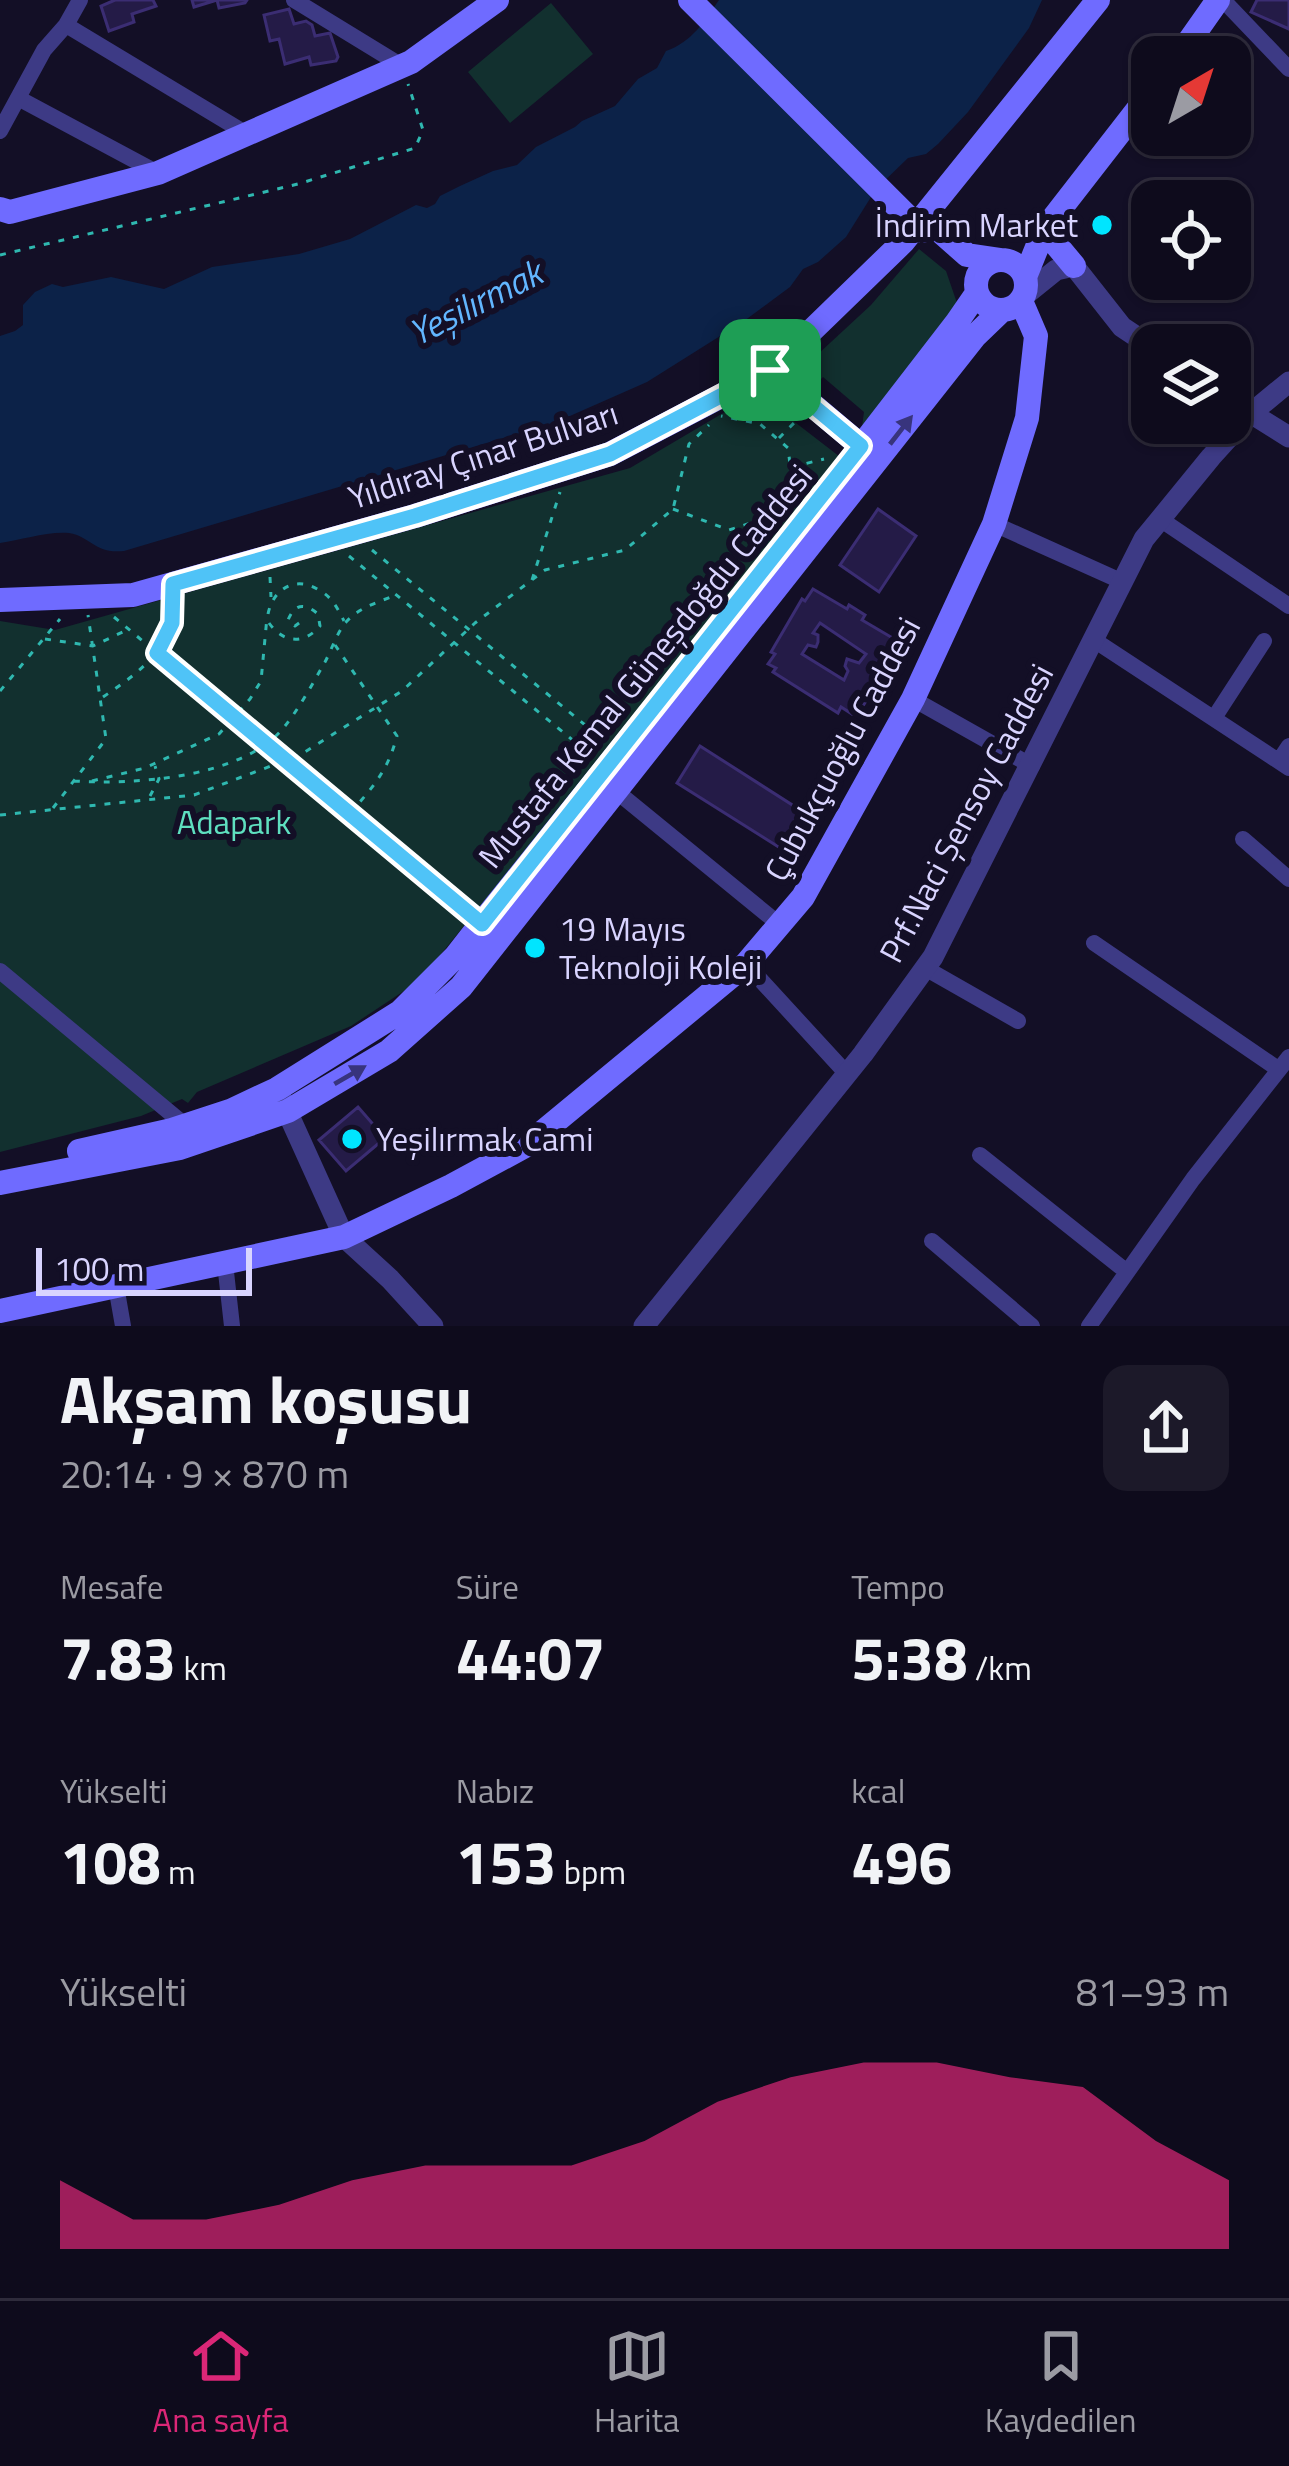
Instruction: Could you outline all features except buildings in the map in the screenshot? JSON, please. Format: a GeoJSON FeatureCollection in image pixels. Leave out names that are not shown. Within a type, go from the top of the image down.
{"type":"FeatureCollection","features":[{"type":"Feature","properties":{"kind":"main road"},"geometry":{"type":"LineString","coordinates":[[0,209],[10,212],[158,173],[411,62],[497,0]]}},
{"type":"Feature","properties":{"kind":"main road"},"geometry":{"type":"LineString","coordinates":[[689,0],[927,228],[1014,284]]}},
{"type":"Feature","properties":{"kind":"main road"},"geometry":{"type":"LineString","coordinates":[[709,0],[927,228],[986,306],[1014,284],[1044,230],[1131,118]]}},
{"type":"Feature","properties":{"kind":"main road","name":"Yıldıray Çınar Bulvarı"},"geometry":{"type":"LineString","coordinates":[[0,600],[133,595],[340,537],[610,454],[770,370],[904,242],[1098,0]]}},
{"type":"Feature","properties":{"kind":"main road"},"geometry":{"type":"LineString","coordinates":[[1194,36],[1221,0]]}},
{"type":"Feature","properties":{"kind":"main road"},"geometry":{"type":"LineString","coordinates":[[1044,230],[1074,266]]}},
{"type":"Feature","properties":{"kind":"main road","name":"Mustafa Kemal Güneşdoğdu Caddesi"},"geometry":{"type":"LineString","coordinates":[[0,1167],[282,1100],[400,1012],[456,956],[614,770],[1014,284],[993,261],[980,270],[976,289],[958,322],[614,770],[461,987],[389,1052],[179,1148],[0,1183]]}},
{"type":"Feature","properties":{"kind":"main road","name":"Çubukçuoğlu Caddesi"},"geometry":{"type":"LineString","coordinates":[[0,1312],[344,1237],[527,1145],[746,964],[802,897],[913,699],[994,524],[1027,418],[1036,336],[1014,284]]}},
{"type":"Feature","properties":{"kind":"main road"},"geometry":{"type":"LineString","coordinates":[[770,370],[859,449]]}},
{"type":"Feature","properties":{"kind":"street"},"geometry":{"type":"LineString","coordinates":[[0,131],[44,50],[67,25],[80,0]]}},
{"type":"Feature","properties":{"kind":"street"},"geometry":{"type":"LineString","coordinates":[[294,0],[402,66]]}},
{"type":"Feature","properties":{"kind":"street"},"geometry":{"type":"LineString","coordinates":[[1221,0],[1289,69]]}},
{"type":"Feature","properties":{"kind":"street"},"geometry":{"type":"LineString","coordinates":[[67,25],[247,134]]}},
{"type":"Feature","properties":{"kind":"street"},"geometry":{"type":"LineString","coordinates":[[18,98],[158,173]]}},
{"type":"Feature","properties":{"kind":"street"},"geometry":{"type":"LineString","coordinates":[[1014,284],[1074,266],[1131,333]]}},
{"type":"Feature","properties":{"kind":"street","name":"Prf.Naci Şensoy Caddesi"},"geometry":{"type":"LineString","coordinates":[[1251,413],[1289,382]]}},
{"type":"Feature","properties":{"kind":"street"},"geometry":{"type":"LineString","coordinates":[[1251,415],[1289,437]]}},
{"type":"Feature","properties":{"kind":"street","name":"Prf.Naci Şensoy Caddesi"},"geometry":{"type":"LineString","coordinates":[[644,1326],[847,1074],[933,957],[1144,538],[1224,444]]}},
{"type":"Feature","properties":{"kind":"street"},"geometry":{"type":"LineString","coordinates":[[1160,519],[1289,605]]}},
{"type":"Feature","properties":{"kind":"street"},"geometry":{"type":"LineString","coordinates":[[994,524],[1123,582]]}},
{"type":"Feature","properties":{"kind":"street"},"geometry":{"type":"LineString","coordinates":[[1094,640],[1214,718],[1286,758]]}},
{"type":"Feature","properties":{"kind":"street"},"geometry":{"type":"LineString","coordinates":[[1214,718],[1264,641]]}},
{"type":"Feature","properties":{"kind":"street"},"geometry":{"type":"LineString","coordinates":[[913,699],[1031,766]]}},
{"type":"Feature","properties":{"kind":"street"},"geometry":{"type":"LineString","coordinates":[[614,770],[780,925]]}},
{"type":"Feature","properties":{"kind":"street"},"geometry":{"type":"LineString","coordinates":[[1243,839],[1289,878]]}},
{"type":"Feature","properties":{"kind":"street"},"geometry":{"type":"LineString","coordinates":[[1089,1326],[1283,1063],[1094,943]]}},
{"type":"Feature","properties":{"kind":"street"},"geometry":{"type":"LineString","coordinates":[[746,964],[847,1074]]}},
{"type":"Feature","properties":{"kind":"street"},"geometry":{"type":"LineString","coordinates":[[925,968],[1018,1022]]}},
{"type":"Feature","properties":{"kind":"street"},"geometry":{"type":"LineString","coordinates":[[0,971],[186,1126]]}},
{"type":"Feature","properties":{"kind":"street"},"geometry":{"type":"LineString","coordinates":[[282,1100],[344,1237],[433,1326]]}},
{"type":"Feature","properties":{"kind":"street"},"geometry":{"type":"LineString","coordinates":[[980,1155],[1127,1272]]}},
{"type":"Feature","properties":{"kind":"street"},"geometry":{"type":"LineString","coordinates":[[932,1241],[1032,1326]]}},
{"type":"Feature","properties":{"kind":"street"},"geometry":{"type":"LineString","coordinates":[[225,1263],[232,1326]]}},
{"type":"Feature","properties":{"kind":"street"},"geometry":{"type":"LineString","coordinates":[[116,1286],[123,1326]]}},
{"type":"Feature","properties":{"kind":"path"},"geometry":{"type":"LineString","coordinates":[[0,255],[298,184],[416,148],[423,130],[402,66]]}},
{"type":"Feature","properties":{"kind":"path"},"geometry":{"type":"LineString","coordinates":[[778,440],[812,405]]}},
{"type":"Feature","properties":{"kind":"path"},"geometry":{"type":"LineString","coordinates":[[0,815],[194,795],[300,755],[402,691],[469,629],[545,570],[625,550],[673,509],[689,444],[718,416],[760,424],[788,448],[794,488],[769,517],[728,530],[673,509]]}},
{"type":"Feature","properties":{"kind":"path"},"geometry":{"type":"LineString","coordinates":[[791,467],[859,449]]}},
{"type":"Feature","properties":{"kind":"path"},"geometry":{"type":"LineString","coordinates":[[532,580],[568,467]]}},
{"type":"Feature","properties":{"kind":"path"},"geometry":{"type":"LineString","coordinates":[[340,537],[469,629],[614,770]]}},
{"type":"Feature","properties":{"kind":"path"},"geometry":{"type":"LineString","coordinates":[[340,537],[396,595],[614,770]]}},
{"type":"Feature","properties":{"kind":"path"},"geometry":{"type":"LineString","coordinates":[[101,698],[140,672],[157,653],[172,623],[173,584]]}},
{"type":"Feature","properties":{"kind":"path"},"geometry":{"type":"LineString","coordinates":[[88,782],[155,764],[218,734],[261,681],[267,617],[279,590],[294,584],[317,588],[345,622]]}},
{"type":"Feature","properties":{"kind":"path"},"geometry":{"type":"LineString","coordinates":[[74,781],[113,784],[159,779],[256,753],[284,728],[345,622],[364,607],[396,595]]}},
{"type":"Feature","properties":{"kind":"path"},"geometry":{"type":"LineString","coordinates":[[84,597],[129,629],[482,924]]}},
{"type":"Feature","properties":{"kind":"path"},"geometry":{"type":"LineString","coordinates":[[0,692],[84,597]]}},
{"type":"Feature","properties":{"kind":"path"},"geometry":{"type":"LineString","coordinates":[[52,810],[106,739],[84,597]]}},
{"type":"Feature","properties":{"kind":"path"},"geometry":{"type":"LineString","coordinates":[[267,617],[271,628],[287,639],[301,641],[320,626],[318,614],[299,605],[288,620],[295,626],[302,621]]}},
{"type":"Feature","properties":{"kind":"path"},"geometry":{"type":"LineString","coordinates":[[43,639],[93,646],[129,629]]}},
{"type":"Feature","properties":{"kind":"path"},"geometry":{"type":"LineString","coordinates":[[334,644],[397,736],[382,777],[350,814]]}},
{"type":"Feature","properties":{"kind":"path"},"geometry":{"type":"LineString","coordinates":[[148,800],[159,779],[155,764]]}},
{"type":"Feature","properties":{"kind":"green space"},"geometry":{"type":"Polygon","coordinates":[[[551,3],[593,54],[510,123],[468,72],[551,3]]]}},
{"type":"Feature","properties":{"kind":"green space"},"geometry":{"type":"Polygon","coordinates":[[[919,249],[946,271],[958,306],[862,427],[864,412],[823,377],[807,393],[790,380],[871,305],[919,249]]]}},
{"type":"Feature","properties":{"kind":"green space","name":"Adapark"},"geometry":{"type":"Polygon","coordinates":[[[757,393],[844,460],[419,981],[351,1026],[197,1092],[188,1103],[182,1099],[141,1116],[0,1152],[0,621],[55,630],[630,468],[757,393]]]}},
{"type":"Feature","properties":{"kind":"water","name":"Yeşilırmak"},"geometry":{"type":"Polygon","coordinates":[[[719,0],[1042,0],[1029,28],[968,112],[938,144],[926,154],[908,158],[876,189],[846,237],[744,321],[647,382],[554,423],[124,551],[99,548],[69,533],[0,543],[0,336],[23,325],[23,305],[35,292],[52,284],[63,287],[111,277],[164,289],[212,267],[299,254],[350,239],[416,205],[427,208],[460,186],[517,165],[536,147],[615,106],[638,79],[657,68],[666,51],[697,30],[719,0]]]}},
{"type":"Feature","properties":{"kind":"place","name":"İndirim Market"},"geometry":{"type":"Point","coordinates":[1102,225]}},
{"type":"Feature","properties":{"kind":"place","name":"19 Mayıs Teknoloji Koleji"},"geometry":{"type":"Point","coordinates":[535,948]}},
{"type":"Feature","properties":{"kind":"place","name":"Yeşilırmak Cami"},"geometry":{"type":"Point","coordinates":[352,1139]}},
{"type":"Feature","properties":{"kind":"route"},"geometry":{"type":"LineString","coordinates":[[770,370],[861,446],[482,924],[157,653],[172,623],[173,584],[415,516],[610,454],[770,370]]}}]}
